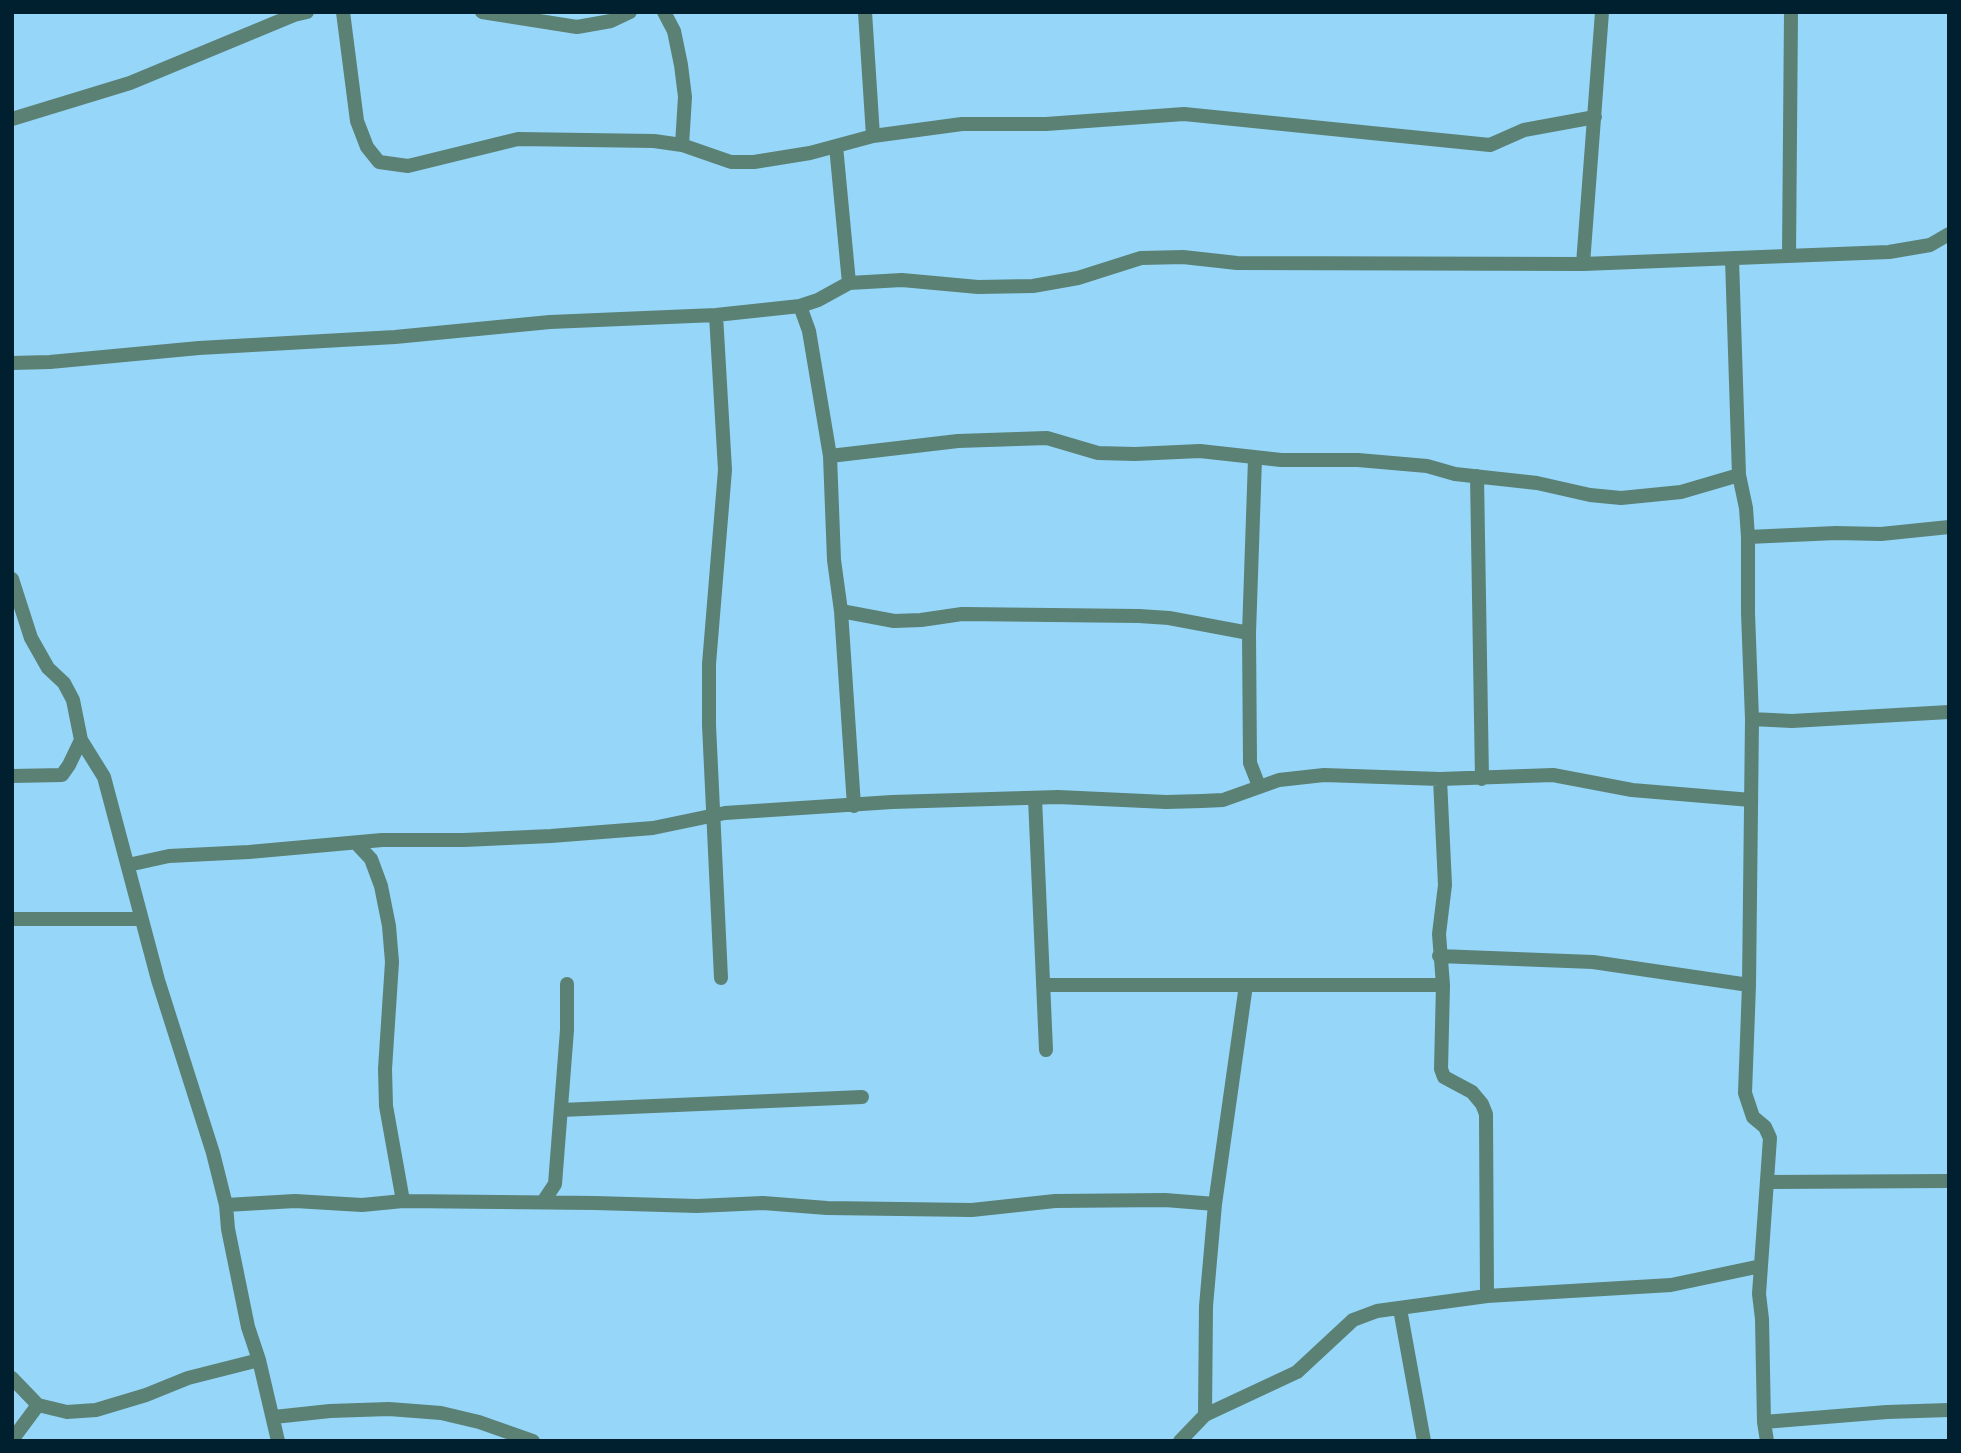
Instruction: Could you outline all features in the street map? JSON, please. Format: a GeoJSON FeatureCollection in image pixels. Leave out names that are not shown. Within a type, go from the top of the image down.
{"type":"FeatureCollection","features":[{"type":"Feature","properties":{"kind":"street"},"geometry":{"type":"LineString","coordinates":[[12,119],[130,83],[307,12]]}},
{"type":"Feature","properties":{"kind":"street"},"geometry":{"type":"LineString","coordinates":[[343,12],[357,121],[366,147],[379,162],[408,166],[518,139],[640,140],[682,145],[731,162],[754,163],[810,153],[873,136],[962,124],[1046,124],[1184,114],[1490,145],[1524,130],[1595,117]]}},
{"type":"Feature","properties":{"kind":"street"},"geometry":{"type":"LineString","coordinates":[[482,12],[515,15],[577,27],[611,21],[630,12]]}},
{"type":"Feature","properties":{"kind":"street"},"geometry":{"type":"LineString","coordinates":[[664,12],[674,31],[681,65],[685,97],[682,145]]}},
{"type":"Feature","properties":{"kind":"street"},"geometry":{"type":"LineString","coordinates":[[865,12],[873,136]]}},
{"type":"Feature","properties":{"kind":"street"},"geometry":{"type":"LineString","coordinates":[[1583,264],[1602,12]]}},
{"type":"Feature","properties":{"kind":"street"},"geometry":{"type":"LineString","coordinates":[[1789,257],[1791,12]]}},
{"type":"Feature","properties":{"kind":"street"},"geometry":{"type":"LineString","coordinates":[[836,146],[849,284]]}},
{"type":"Feature","properties":{"kind":"street"},"geometry":{"type":"LineString","coordinates":[[12,363],[200,348],[395,337],[550,322],[716,315],[800,306],[849,284],[902,280],[978,287],[1033,286],[1079,278],[1141,258],[1183,257],[1237,263],[1583,264],[1889,252],[1930,245],[1949,234]]}},
{"type":"Feature","properties":{"kind":"street"},"geometry":{"type":"LineString","coordinates":[[1732,259],[1739,475],[1746,508],[1748,537],[1752,719],[1745,1093],[1754,1116],[1765,1127],[1770,1138],[1759,1294],[1767,1441]]}},
{"type":"Feature","properties":{"kind":"street"},"geometry":{"type":"LineString","coordinates":[[800,306],[809,331],[830,456],[834,560],[841,611],[854,806]]}},
{"type":"Feature","properties":{"kind":"street"},"geometry":{"type":"LineString","coordinates":[[716,315],[725,470],[709,664],[709,737],[721,978]]}},
{"type":"Feature","properties":{"kind":"street"},"geometry":{"type":"LineString","coordinates":[[830,456],[957,441],[1047,438],[1098,453],[1200,451],[1255,458],[1427,466],[1455,474],[1621,498],[1681,492],[1739,475]]}},
{"type":"Feature","properties":{"kind":"street"},"geometry":{"type":"LineString","coordinates":[[1255,458],[1249,633],[1250,763],[1259,786]]}},
{"type":"Feature","properties":{"kind":"street"},"geometry":{"type":"LineString","coordinates":[[1477,476],[1482,779]]}},
{"type":"Feature","properties":{"kind":"street"},"geometry":{"type":"LineString","coordinates":[[1748,537],[1881,534],[1949,527]]}},
{"type":"Feature","properties":{"kind":"street"},"geometry":{"type":"LineString","coordinates":[[12,579],[31,638],[48,668],[64,682],[73,700],[80,740],[104,777],[158,980],[213,1153],[226,1205],[228,1229],[248,1326],[274,1417],[278,1441]]}},
{"type":"Feature","properties":{"kind":"street"},"geometry":{"type":"LineString","coordinates":[[841,611],[894,621],[962,614],[1170,618],[1249,633]]}},
{"type":"Feature","properties":{"kind":"street"},"geometry":{"type":"LineString","coordinates":[[1752,719],[1792,721],[1949,712]]}},
{"type":"Feature","properties":{"kind":"street"},"geometry":{"type":"LineString","coordinates":[[12,776],[62,775],[80,740]]}},
{"type":"Feature","properties":{"kind":"street"},"geometry":{"type":"LineString","coordinates":[[128,865],[169,856],[382,839],[464,840],[551,836],[653,828],[713,816],[942,799],[1202,802],[1223,800],[1279,780],[1324,775],[1482,779],[1553,775],[1632,790],[1751,800]]}},
{"type":"Feature","properties":{"kind":"street"},"geometry":{"type":"LineString","coordinates":[[1440,779],[1445,885],[1439,956],[1443,985],[1441,1069],[1444,1077],[1472,1092],[1486,1114],[1487,1296]]}},
{"type":"Feature","properties":{"kind":"street"},"geometry":{"type":"LineString","coordinates":[[1035,798],[1046,1050]]}},
{"type":"Feature","properties":{"kind":"street"},"geometry":{"type":"LineString","coordinates":[[356,843],[371,859],[381,886],[389,926],[393,962],[385,1069],[386,1106],[403,1202]]}},
{"type":"Feature","properties":{"kind":"street"},"geometry":{"type":"LineString","coordinates":[[12,919],[141,919]]}},
{"type":"Feature","properties":{"kind":"street"},"geometry":{"type":"LineString","coordinates":[[1439,956],[1593,962],[1749,985]]}},
{"type":"Feature","properties":{"kind":"street"},"geometry":{"type":"LineString","coordinates":[[543,1202],[555,1184],[567,1030],[567,984]]}},
{"type":"Feature","properties":{"kind":"street"},"geometry":{"type":"LineString","coordinates":[[1043,985],[1443,985]]}},
{"type":"Feature","properties":{"kind":"street"},"geometry":{"type":"LineString","coordinates":[[1205,1415],[1206,1306],[1215,1203],[1246,985]]}},
{"type":"Feature","properties":{"kind":"street"},"geometry":{"type":"LineString","coordinates":[[561,1110],[862,1097]]}},
{"type":"Feature","properties":{"kind":"street"},"geometry":{"type":"LineString","coordinates":[[1768,1182],[1949,1181]]}},
{"type":"Feature","properties":{"kind":"street"},"geometry":{"type":"LineString","coordinates":[[226,1205],[295,1201],[362,1205],[403,1202],[697,1206],[763,1203],[827,1208],[972,1210],[1055,1201],[1165,1200],[1215,1203]]}},
{"type":"Feature","properties":{"kind":"street"},"geometry":{"type":"LineString","coordinates":[[1180,1441],[1205,1415],[1297,1372],[1353,1320],[1377,1311],[1487,1296],[1671,1285],[1761,1266]]}},
{"type":"Feature","properties":{"kind":"street"},"geometry":{"type":"LineString","coordinates":[[1400,1309],[1424,1441]]}},
{"type":"Feature","properties":{"kind":"street"},"geometry":{"type":"LineString","coordinates":[[12,1440],[38,1405],[43,1404],[67,1412],[96,1410],[146,1395],[188,1378],[259,1360]]}},
{"type":"Feature","properties":{"kind":"street"},"geometry":{"type":"LineString","coordinates":[[12,1378],[38,1405]]}},
{"type":"Feature","properties":{"kind":"street"},"geometry":{"type":"LineString","coordinates":[[274,1417],[389,1409],[441,1413],[479,1422],[533,1441]]}},
{"type":"Feature","properties":{"kind":"street"},"geometry":{"type":"LineString","coordinates":[[1764,1422],[1949,1410]]}}]}
